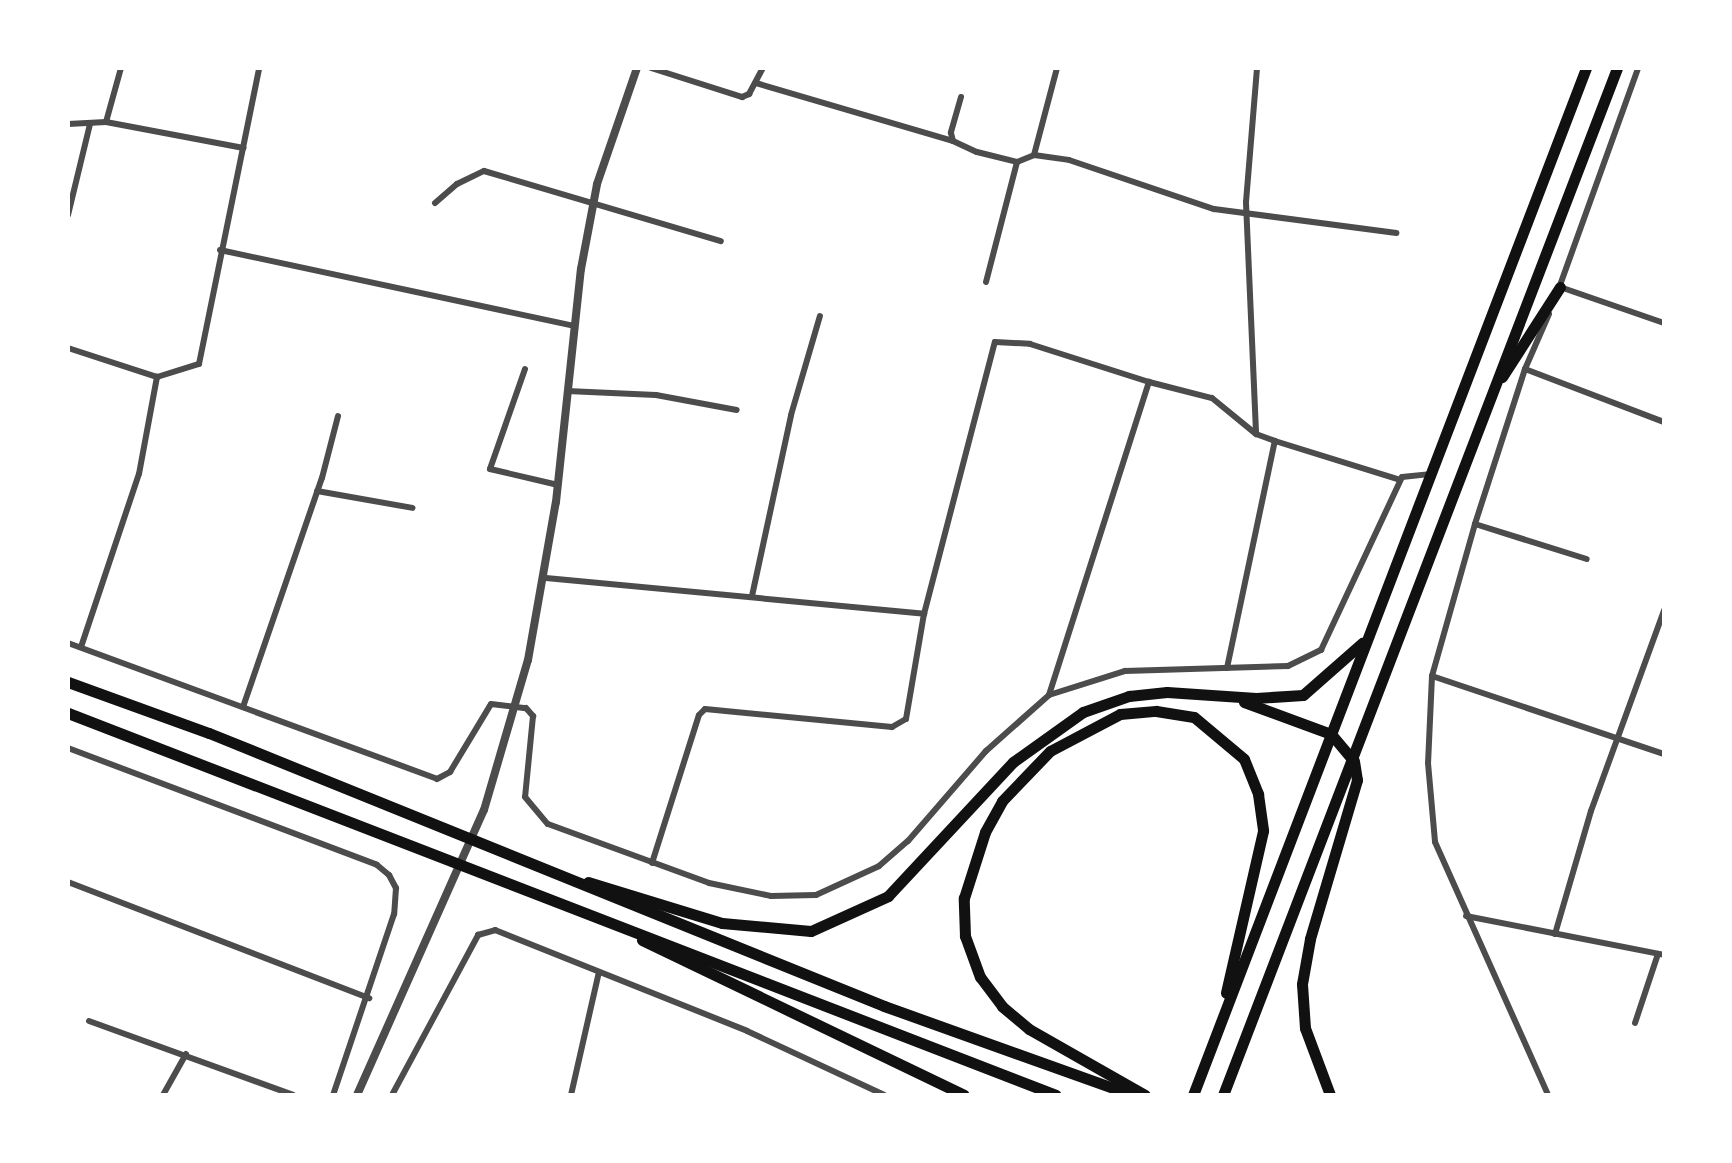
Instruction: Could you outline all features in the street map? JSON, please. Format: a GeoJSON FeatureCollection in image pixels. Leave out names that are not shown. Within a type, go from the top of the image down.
{"type":"FeatureCollection","features":[{"type":"Feature","properties":{"kind":"highway"},"geometry":{"type":"LineString","coordinates":[[1193,1095],[1586,68]]}},
{"type":"Feature","properties":{"kind":"highway"},"geometry":{"type":"LineString","coordinates":[[1223,1095],[1354,761],[1489,398],[1617,68]]}},
{"type":"Feature","properties":{"kind":"highway"},"geometry":{"type":"LineString","coordinates":[[1489,398],[1560,287]]}},
{"type":"Feature","properties":{"kind":"highway"},"geometry":{"type":"LineString","coordinates":[[495,852],[722,923],[811,931],[888,896],[1013,762],[1049,732],[1129,696],[1209,692],[1256,698],[1303,695],[1365,640]]}},
{"type":"Feature","properties":{"kind":"highway"},"geometry":{"type":"LineString","coordinates":[[68,682],[209,733],[495,852],[884,1006],[1132,1095]]}},
{"type":"Feature","properties":{"kind":"highway"},"geometry":{"type":"LineString","coordinates":[[1209,692],[1282,713],[1331,734],[1354,761],[1357,780],[1310,939],[1302,984],[1305,1028],[1330,1095]]}},
{"type":"Feature","properties":{"kind":"highway"},"geometry":{"type":"LineString","coordinates":[[1145,1095],[1029,1029],[1002,1006],[980,977],[965,936],[964,898],[972,863],[1002,801],[1050,751],[1120,714],[1156,711],[1194,717],[1244,759],[1258,794],[1263,831],[1257,873],[1220,1023]]}},
{"type":"Feature","properties":{"kind":"highway"},"geometry":{"type":"LineString","coordinates":[[68,713],[1053,1094]]}},
{"type":"Feature","properties":{"kind":"highway"},"geometry":{"type":"LineString","coordinates":[[588,913],[964,1095]]}},
{"type":"Feature","properties":{"kind":"street"},"geometry":{"type":"LineString","coordinates":[[106,122],[121,68]]}},
{"type":"Feature","properties":{"kind":"street"},"geometry":{"type":"LineString","coordinates":[[68,348],[157,377],[192,370],[203,355],[220,250],[259,68]]}},
{"type":"Feature","properties":{"kind":"street"},"geometry":{"type":"LineString","coordinates":[[357,1095],[484,810],[514,704],[546,578],[574,326],[593,205],[637,68]]}},
{"type":"Feature","properties":{"kind":"street"},"geometry":{"type":"LineString","coordinates":[[651,68],[731,97],[749,94],[763,68]]}},
{"type":"Feature","properties":{"kind":"street"},"geometry":{"type":"LineString","coordinates":[[1034,155],[1057,68]]}},
{"type":"Feature","properties":{"kind":"street"},"geometry":{"type":"LineString","coordinates":[[1256,434],[1248,215],[1257,68]]}},
{"type":"Feature","properties":{"kind":"street"},"geometry":{"type":"LineString","coordinates":[[1548,1095],[1435,842],[1428,763],[1432,676],[1475,524],[1525,369],[1560,287],[1638,68]]}},
{"type":"Feature","properties":{"kind":"street"},"geometry":{"type":"LineString","coordinates":[[756,83],[1017,162],[1034,155],[1114,174],[1170,198],[1248,215],[1396,233]]}},
{"type":"Feature","properties":{"kind":"street"},"geometry":{"type":"LineString","coordinates":[[953,141],[961,97]]}},
{"type":"Feature","properties":{"kind":"street"},"geometry":{"type":"LineString","coordinates":[[68,124],[106,122],[244,148]]}},
{"type":"Feature","properties":{"kind":"street"},"geometry":{"type":"LineString","coordinates":[[68,215],[90,124]]}},
{"type":"Feature","properties":{"kind":"street"},"geometry":{"type":"LineString","coordinates":[[986,282],[1017,162]]}},
{"type":"Feature","properties":{"kind":"street"},"geometry":{"type":"LineString","coordinates":[[435,203],[457,184],[484,171],[721,241]]}},
{"type":"Feature","properties":{"kind":"street"},"geometry":{"type":"LineString","coordinates":[[220,250],[574,326]]}},
{"type":"Feature","properties":{"kind":"street"},"geometry":{"type":"LineString","coordinates":[[1560,287],[1664,323]]}},
{"type":"Feature","properties":{"kind":"street"},"geometry":{"type":"LineString","coordinates":[[752,596],[791,415],[820,316]]}},
{"type":"Feature","properties":{"kind":"street"},"geometry":{"type":"LineString","coordinates":[[652,863],[702,712],[712,708],[900,724],[906,719],[924,614],[989,349],[995,342],[1030,344],[1149,382],[1212,398],[1256,434],[1400,480],[1432,474]]}},
{"type":"Feature","properties":{"kind":"street"},"geometry":{"type":"LineString","coordinates":[[525,369],[490,469],[558,485]]}},
{"type":"Feature","properties":{"kind":"street"},"geometry":{"type":"LineString","coordinates":[[1525,369],[1664,422]]}},
{"type":"Feature","properties":{"kind":"street"},"geometry":{"type":"LineString","coordinates":[[81,647],[139,474],[157,377]]}},
{"type":"Feature","properties":{"kind":"street"},"geometry":{"type":"LineString","coordinates":[[1049,695],[1149,382]]}},
{"type":"Feature","properties":{"kind":"street"},"geometry":{"type":"LineString","coordinates":[[567,391],[656,395],[737,410]]}},
{"type":"Feature","properties":{"kind":"street"},"geometry":{"type":"LineString","coordinates":[[243,707],[317,491],[338,416]]}},
{"type":"Feature","properties":{"kind":"street"},"geometry":{"type":"LineString","coordinates":[[1227,668],[1275,441]]}},
{"type":"Feature","properties":{"kind":"street"},"geometry":{"type":"LineString","coordinates":[[68,643],[437,779],[450,772],[491,704],[514,704],[533,716],[527,806],[548,824],[652,863],[771,896],[806,896],[833,889],[879,866],[908,841],[986,751],[1049,695],[1125,671],[1288,666],[1321,650],[1400,480]]}},
{"type":"Feature","properties":{"kind":"street"},"geometry":{"type":"LineString","coordinates":[[317,491],[413,508]]}},
{"type":"Feature","properties":{"kind":"street"},"geometry":{"type":"LineString","coordinates":[[1475,524],[1587,559]]}},
{"type":"Feature","properties":{"kind":"street"},"geometry":{"type":"LineString","coordinates":[[546,578],[924,614]]}},
{"type":"Feature","properties":{"kind":"street"},"geometry":{"type":"LineString","coordinates":[[1555,934],[1617,740],[1664,610]]}},
{"type":"Feature","properties":{"kind":"street"},"geometry":{"type":"LineString","coordinates":[[1432,676],[1664,754]]}},
{"type":"Feature","properties":{"kind":"street"},"geometry":{"type":"LineString","coordinates":[[68,748],[384,869],[397,896],[369,998],[333,1095]]}},
{"type":"Feature","properties":{"kind":"street"},"geometry":{"type":"LineString","coordinates":[[68,882],[369,998]]}},
{"type":"Feature","properties":{"kind":"street"},"geometry":{"type":"LineString","coordinates":[[1466,916],[1661,954],[1635,1023]]}},
{"type":"Feature","properties":{"kind":"street"},"geometry":{"type":"LineString","coordinates":[[392,1095],[485,931],[495,930],[747,1031],[884,1095]]}},
{"type":"Feature","properties":{"kind":"street"},"geometry":{"type":"LineString","coordinates":[[571,1095],[599,972]]}},
{"type":"Feature","properties":{"kind":"street"},"geometry":{"type":"LineString","coordinates":[[89,1021],[293,1095]]}},
{"type":"Feature","properties":{"kind":"street"},"geometry":{"type":"LineString","coordinates":[[163,1095],[186,1054]]}}]}
